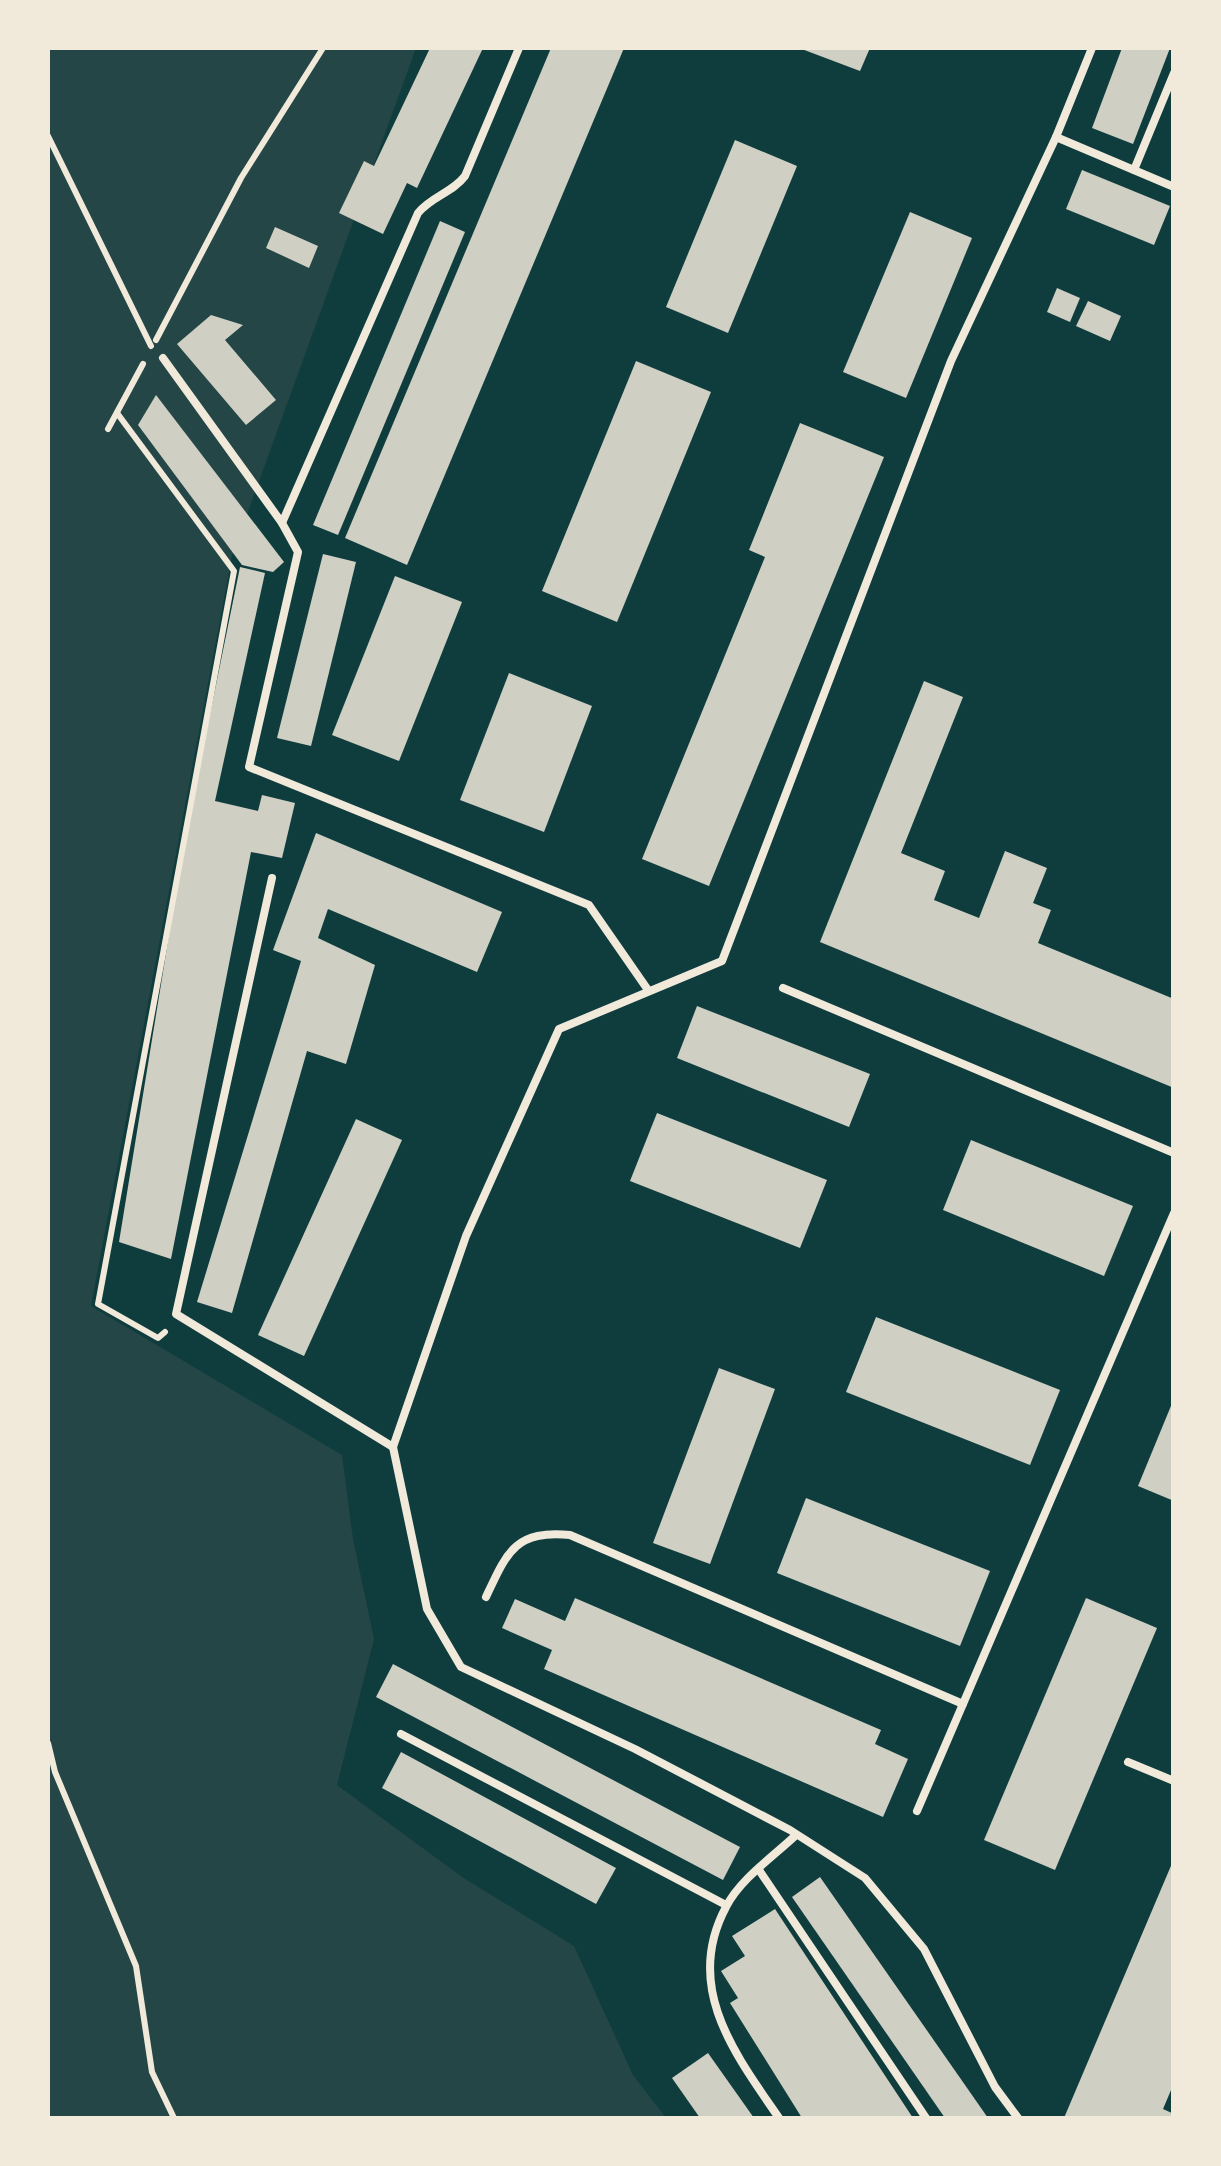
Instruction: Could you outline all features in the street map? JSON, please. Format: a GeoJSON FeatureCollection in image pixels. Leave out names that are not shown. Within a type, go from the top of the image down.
{"type":"FeatureCollection","features":[{"type":"Feature","properties":{"kind":"lane"},"geometry":{"type":"LineString","coordinates":[[282,523],[418,213],[428,200],[458,185],[464,176],[519,48]]}},
{"type":"Feature","properties":{"kind":"lane"},"geometry":{"type":"LineString","coordinates":[[1018,2118],[995,2086],[924,1949],[865,1878],[796,1835],[636,1749],[461,1668],[426,1609],[393,1447],[466,1236],[559,1029],[722,960],[950,361],[1056,137],[1092,48]]}},
{"type":"Feature","properties":{"kind":"lane"},"geometry":{"type":"LineString","coordinates":[[1134,170],[1174,73]]}},
{"type":"Feature","properties":{"kind":"lane"},"geometry":{"type":"LineString","coordinates":[[1056,137],[1174,187]]}},
{"type":"Feature","properties":{"kind":"lane"},"geometry":{"type":"LineString","coordinates":[[162,358],[282,523],[298,552],[249,767],[589,904],[648,990]]}},
{"type":"Feature","properties":{"kind":"lane"},"geometry":{"type":"LineString","coordinates":[[272,878],[176,1314],[393,1447]]}},
{"type":"Feature","properties":{"kind":"lane"},"geometry":{"type":"LineString","coordinates":[[782,988],[1174,1153]]}},
{"type":"Feature","properties":{"kind":"lane"},"geometry":{"type":"LineString","coordinates":[[917,1812],[1174,1213]]}},
{"type":"Feature","properties":{"kind":"lane"},"geometry":{"type":"LineString","coordinates":[[486,1597],[503,1560],[520,1541],[542,1533],[570,1536],[964,1704]]}},
{"type":"Feature","properties":{"kind":"lane"},"geometry":{"type":"LineString","coordinates":[[401,1734],[726,1905]]}},
{"type":"Feature","properties":{"kind":"lane"},"geometry":{"type":"LineString","coordinates":[[1128,1762],[1174,1781]]}},
{"type":"Feature","properties":{"kind":"lane"},"geometry":{"type":"LineString","coordinates":[[779,2118],[725,2038],[708,1978],[710,1946],[726,1905],[796,1835]]}},
{"type":"Feature","properties":{"kind":"lane"},"geometry":{"type":"LineString","coordinates":[[760,1870],[926,2118]]}},
{"type":"Feature","properties":{"kind":"path"},"geometry":{"type":"LineString","coordinates":[[108,429],[241,178],[323,48]]}},
{"type":"Feature","properties":{"kind":"path"},"geometry":{"type":"LineString","coordinates":[[48,136],[152,348]]}},
{"type":"Feature","properties":{"kind":"path"},"geometry":{"type":"LineString","coordinates":[[117,413],[234,571],[98,1304],[158,1338],[181,1318]]}},
{"type":"Feature","properties":{"kind":"path"},"geometry":{"type":"LineString","coordinates":[[48,1743],[136,1966],[152,2072],[174,2118]]}},
{"type":"Feature","properties":{"kind":"shaded area"},"geometry":{"type":"Polygon","coordinates":[[[48,48],[416,48],[232,556],[91,1306],[342,1455],[353,1539],[374,1639],[337,1785],[462,1877],[574,1946],[633,2075],[666,2118],[48,2118],[48,48]]]}},
{"type":"Feature","properties":{"kind":"building"},"geometry":{"type":"Polygon","coordinates":[[[430,48],[483,48],[417,188],[407,183],[383,234],[339,213],[364,161],[374,166],[430,48]]]}},
{"type":"Feature","properties":{"kind":"building"},"geometry":{"type":"Polygon","coordinates":[[[551,48],[624,48],[407,565],[345,538],[551,48]]]}},
{"type":"Feature","properties":{"kind":"building"},"geometry":{"type":"Polygon","coordinates":[[[799,48],[870,48],[860,71],[799,48]]]}},
{"type":"Feature","properties":{"kind":"building"},"geometry":{"type":"Polygon","coordinates":[[[1122,48],[1170,48],[1133,144],[1092,128],[1122,48]]]}},
{"type":"Feature","properties":{"kind":"building"},"geometry":{"type":"Polygon","coordinates":[[[735,140],[797,166],[728,333],[666,307],[735,140]]]}},
{"type":"Feature","properties":{"kind":"building"},"geometry":{"type":"Polygon","coordinates":[[[1082,170],[1170,206],[1154,245],[1066,209],[1082,170]]]}},
{"type":"Feature","properties":{"kind":"building"},"geometry":{"type":"Polygon","coordinates":[[[910,212],[972,238],[906,398],[843,372],[910,212]]]}},
{"type":"Feature","properties":{"kind":"building"},"geometry":{"type":"Polygon","coordinates":[[[440,221],[465,232],[338,535],[313,525],[440,221]]]}},
{"type":"Feature","properties":{"kind":"building"},"geometry":{"type":"Polygon","coordinates":[[[275,227],[318,246],[309,268],[266,248],[275,227]]]}},
{"type":"Feature","properties":{"kind":"building"},"geometry":{"type":"Polygon","coordinates":[[[1057,288],[1080,298],[1070,322],[1047,312],[1057,288]]]}},
{"type":"Feature","properties":{"kind":"building"},"geometry":{"type":"Polygon","coordinates":[[[1088,301],[1121,316],[1110,341],[1076,326],[1088,301]]]}},
{"type":"Feature","properties":{"kind":"building"},"geometry":{"type":"Polygon","coordinates":[[[211,315],[243,325],[225,340],[276,400],[246,425],[177,344],[211,315]]]}},
{"type":"Feature","properties":{"kind":"building"},"geometry":{"type":"Polygon","coordinates":[[[636,361],[711,392],[617,622],[542,591],[636,361]]]}},
{"type":"Feature","properties":{"kind":"building"},"geometry":{"type":"Polygon","coordinates":[[[156,395],[284,562],[273,572],[242,565],[138,425],[156,395]]]}},
{"type":"Feature","properties":{"kind":"building"},"geometry":{"type":"Polygon","coordinates":[[[800,423],[884,457],[709,886],[642,859],[765,557],[749,550],[800,423]]]}},
{"type":"Feature","properties":{"kind":"building"},"geometry":{"type":"Polygon","coordinates":[[[323,554],[356,562],[311,746],[277,738],[323,554]]]}},
{"type":"Feature","properties":{"kind":"building"},"geometry":{"type":"Polygon","coordinates":[[[240,567],[265,573],[215,801],[258,811],[262,795],[295,803],[282,858],[251,852],[171,1259],[119,1242],[185,837],[240,567]]]}},
{"type":"Feature","properties":{"kind":"building"},"geometry":{"type":"Polygon","coordinates":[[[395,576],[462,602],[399,761],[332,735],[395,576]]]}},
{"type":"Feature","properties":{"kind":"building"},"geometry":{"type":"Polygon","coordinates":[[[509,673],[592,706],[544,832],[460,800],[509,673]]]}},
{"type":"Feature","properties":{"kind":"building"},"geometry":{"type":"Polygon","coordinates":[[[924,681],[963,697],[901,853],[945,871],[934,900],[979,918],[1005,851],[1047,868],[1033,903],[1051,910],[1038,943],[1174,999],[1174,1088],[820,942],[924,681]]]}},
{"type":"Feature","properties":{"kind":"building"},"geometry":{"type":"Polygon","coordinates":[[[316,833],[502,912],[477,972],[328,909],[318,938],[375,965],[346,1064],[307,1051],[232,1313],[197,1302],[301,961],[273,950],[316,833]]]}},
{"type":"Feature","properties":{"kind":"building"},"geometry":{"type":"Polygon","coordinates":[[[697,1006],[870,1074],[849,1127],[677,1058],[697,1006]]]}},
{"type":"Feature","properties":{"kind":"building"},"geometry":{"type":"Polygon","coordinates":[[[657,1113],[827,1180],[800,1248],[630,1181],[657,1113]]]}},
{"type":"Feature","properties":{"kind":"building"},"geometry":{"type":"Polygon","coordinates":[[[356,1119],[402,1140],[304,1356],[258,1335],[356,1119]]]}},
{"type":"Feature","properties":{"kind":"building"},"geometry":{"type":"Polygon","coordinates":[[[971,1140],[1133,1206],[1104,1276],[943,1210],[971,1140]]]}},
{"type":"Feature","properties":{"kind":"building"},"geometry":{"type":"Polygon","coordinates":[[[876,1317],[1060,1390],[1030,1465],[846,1392],[876,1317]]]}},
{"type":"Feature","properties":{"kind":"building"},"geometry":{"type":"Polygon","coordinates":[[[719,1368],[775,1389],[710,1564],[653,1543],[719,1368]]]}},
{"type":"Feature","properties":{"kind":"building"},"geometry":{"type":"Polygon","coordinates":[[[1174,1401],[1174,1501],[1138,1486],[1174,1401]]]}},
{"type":"Feature","properties":{"kind":"building"},"geometry":{"type":"Polygon","coordinates":[[[806,1498],[990,1571],[960,1646],[777,1573],[806,1498]]]}},
{"type":"Feature","properties":{"kind":"building"},"geometry":{"type":"Polygon","coordinates":[[[575,1598],[881,1730],[875,1744],[908,1759],[883,1817],[544,1669],[552,1650],[502,1628],[515,1599],[565,1621],[575,1598]]]}},
{"type":"Feature","properties":{"kind":"building"},"geometry":{"type":"Polygon","coordinates":[[[1086,1598],[1157,1628],[1055,1870],[984,1840],[1086,1598]]]}},
{"type":"Feature","properties":{"kind":"building"},"geometry":{"type":"Polygon","coordinates":[[[393,1664],[740,1847],[723,1880],[376,1697],[393,1664]]]}},
{"type":"Feature","properties":{"kind":"building"},"geometry":{"type":"Polygon","coordinates":[[[401,1752],[616,1868],[596,1904],[382,1788],[401,1752]]]}},
{"type":"Feature","properties":{"kind":"building"},"geometry":{"type":"Polygon","coordinates":[[[1173,1861],[1174,2083],[1163,2109],[1174,2114],[1174,2118],[1064,2118],[1173,1861]]]}},
{"type":"Feature","properties":{"kind":"building"},"geometry":{"type":"Polygon","coordinates":[[[820,1877],[988,2118],[945,2118],[792,1897],[820,1877]]]}},
{"type":"Feature","properties":{"kind":"building"},"geometry":{"type":"Polygon","coordinates":[[[775,1909],[913,2118],[802,2118],[730,2003],[738,1998],[721,1971],[745,1956],[732,1936],[775,1909]]]}},
{"type":"Feature","properties":{"kind":"building"},"geometry":{"type":"Polygon","coordinates":[[[708,2053],[754,2118],[700,2118],[672,2078],[708,2053]]]}}]}
